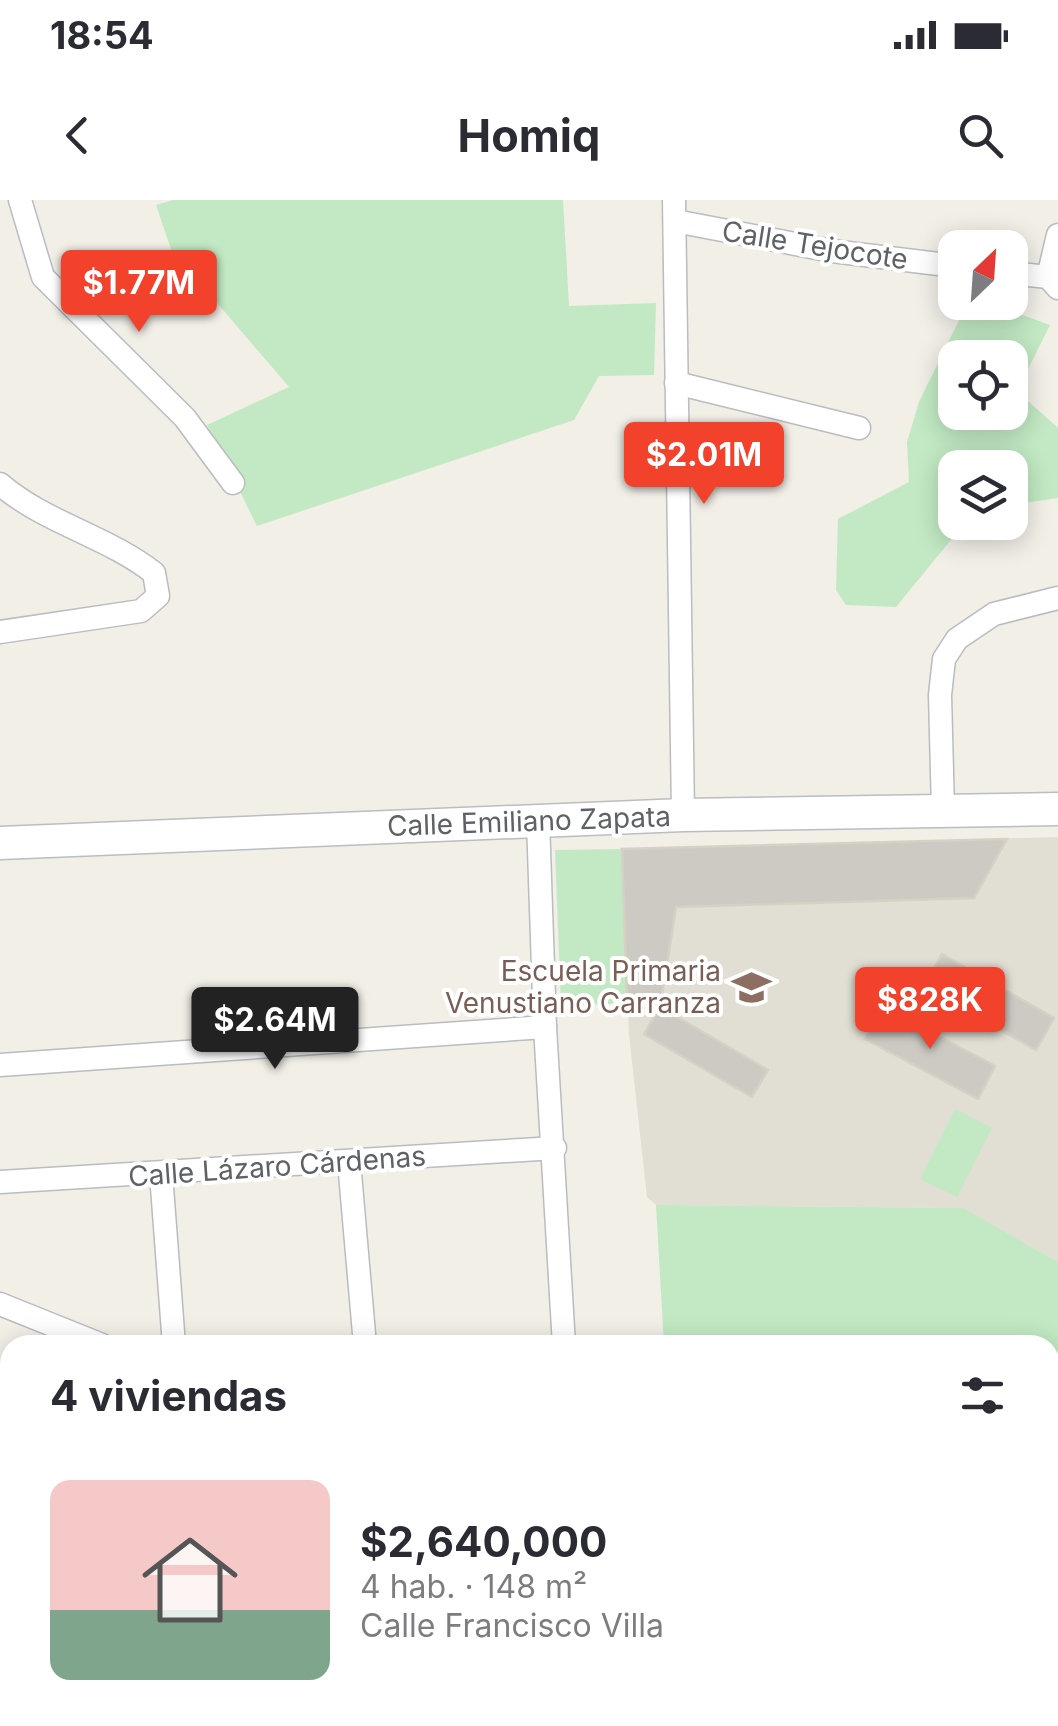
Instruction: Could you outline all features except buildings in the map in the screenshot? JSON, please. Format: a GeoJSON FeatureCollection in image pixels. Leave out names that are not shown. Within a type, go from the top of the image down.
{"type":"FeatureCollection","features":[{"type":"Feature","properties":{"kind":"main road","name":"Calle Emiliano Zapata"},"geometry":{"type":"LineString","coordinates":[[0,843],[682,815],[1058,810]]}},
{"type":"Feature","properties":{"kind":"street"},"geometry":{"type":"LineString","coordinates":[[20,200],[43,277],[185,418],[233,482]]}},
{"type":"Feature","properties":{"kind":"street"},"geometry":{"type":"LineString","coordinates":[[675,211],[682,815]]}},
{"type":"Feature","properties":{"kind":"street","name":"Calle Tejocote"},"geometry":{"type":"LineString","coordinates":[[675,211],[832,251],[938,264]]}},
{"type":"Feature","properties":{"kind":"street"},"geometry":{"type":"LineString","coordinates":[[1028,277],[1053,283],[1058,235]]}},
{"type":"Feature","properties":{"kind":"street"},"geometry":{"type":"LineString","coordinates":[[676,383],[859,428]]}},
{"type":"Feature","properties":{"kind":"street"},"geometry":{"type":"LineString","coordinates":[[0,484],[18,500],[129,553],[154,573],[158,596],[141,612],[0,632]]}},
{"type":"Feature","properties":{"kind":"street"},"geometry":{"type":"LineString","coordinates":[[943,810],[940,695],[944,659],[957,639],[994,614],[1058,598]]}},
{"type":"Feature","properties":{"kind":"street"},"geometry":{"type":"LineString","coordinates":[[538,820],[564,1335]]}},
{"type":"Feature","properties":{"kind":"street"},"geometry":{"type":"LineString","coordinates":[[0,1065],[546,1027]]}},
{"type":"Feature","properties":{"kind":"street","name":"Calle Lázaro Cárdenas"},"geometry":{"type":"LineString","coordinates":[[0,1182],[555,1148]]}},
{"type":"Feature","properties":{"kind":"street"},"geometry":{"type":"LineString","coordinates":[[349,1162],[364,1335]]}},
{"type":"Feature","properties":{"kind":"street"},"geometry":{"type":"LineString","coordinates":[[161,1174],[173,1335]]}},
{"type":"Feature","properties":{"kind":"street"},"geometry":{"type":"LineString","coordinates":[[0,1304],[77,1335]]}},
{"type":"Feature","properties":{"kind":"shaded area"},"geometry":{"type":"Polygon","coordinates":[[[1058,837],[1058,1262],[962,1208],[656,1205],[647,1197],[629,1034],[622,849],[1058,837]]]}},
{"type":"Feature","properties":{"kind":"green space"},"geometry":{"type":"Polygon","coordinates":[[[173,200],[563,200],[569,306],[656,303],[654,375],[599,376],[574,420],[257,526],[207,425],[289,387],[171,249],[156,205],[173,200]]]}},
{"type":"Feature","properties":{"kind":"green space"},"geometry":{"type":"Polygon","coordinates":[[[1028,317],[1050,325],[1028,369],[1028,340],[949,340],[959,320],[1028,317]]]}},
{"type":"Feature","properties":{"kind":"green space"},"geometry":{"type":"Polygon","coordinates":[[[938,363],[938,430],[1028,430],[1028,401],[1058,428],[1058,498],[1028,502],[1028,450],[938,450],[938,540],[951,540],[896,607],[846,605],[836,590],[838,519],[909,482],[907,442],[919,402],[938,363]]]}},
{"type":"Feature","properties":{"kind":"green space"},"geometry":{"type":"Polygon","coordinates":[[[622,849],[627,1003],[561,1006],[555,850],[622,849]]]}},
{"type":"Feature","properties":{"kind":"green space"},"geometry":{"type":"Polygon","coordinates":[[[955,1109],[992,1128],[957,1197],[920,1179],[955,1109]]]}},
{"type":"Feature","properties":{"kind":"green space"},"geometry":{"type":"Polygon","coordinates":[[[656,1205],[963,1208],[1058,1262],[1058,1335],[663,1335],[656,1205]]]}},
{"type":"Feature","properties":{"kind":"place","name":"Escuela Primaria Venustiano Carranza"},"geometry":{"type":"Point","coordinates":[751,987]}}]}
